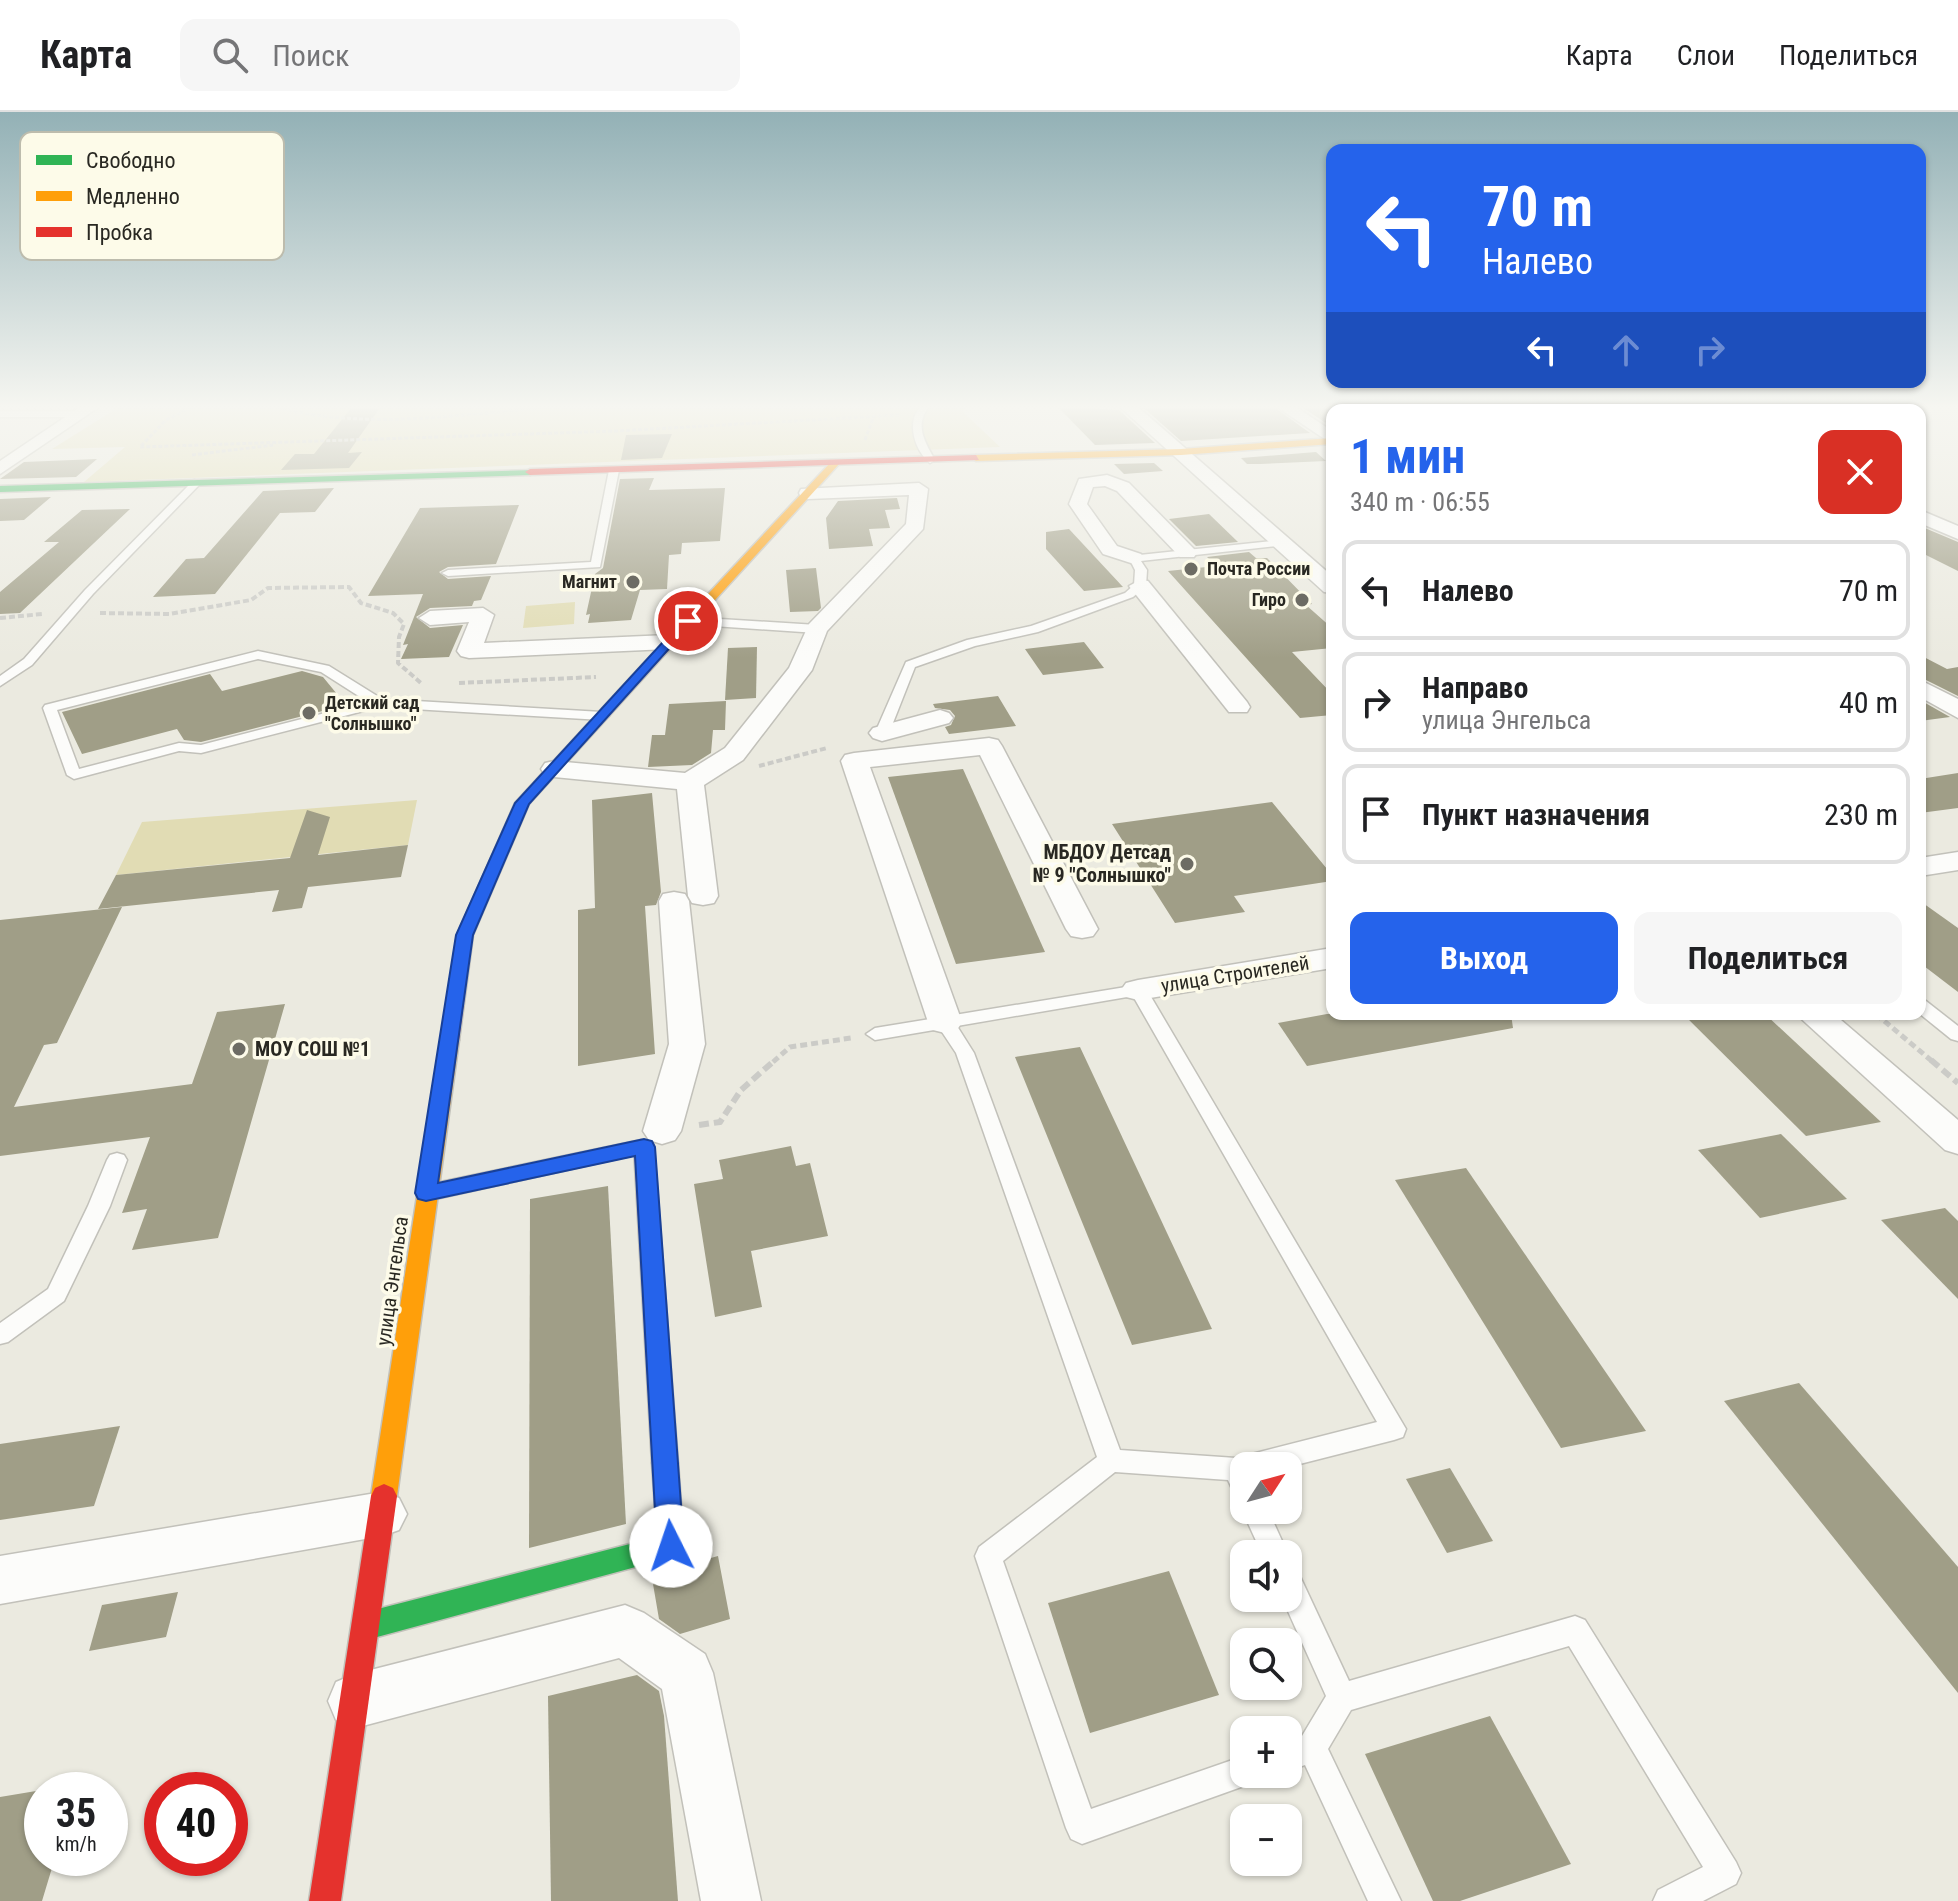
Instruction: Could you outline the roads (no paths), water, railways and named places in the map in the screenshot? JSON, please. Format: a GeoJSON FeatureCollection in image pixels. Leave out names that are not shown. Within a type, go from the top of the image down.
{"type":"FeatureCollection","features":[{"type":"Feature","properties":{"kind":"street","name":"улица Энгельса"},"geometry":{"type":"LineString","coordinates":[[325,1901],[465,935],[522,803],[810,490]]}},
{"type":"Feature","properties":{"kind":"street"},"geometry":{"type":"LineString","coordinates":[[808,493],[878,490]]}},
{"type":"Feature","properties":{"kind":"street"},"geometry":{"type":"LineString","coordinates":[[554,769],[690,782],[734,754],[729,745],[769,710],[817,629],[916,525],[919,490]]}},
{"type":"Feature","properties":{"kind":"street"},"geometry":{"type":"LineString","coordinates":[[1083,490],[1078,504],[1110,550],[1134,558]]}},
{"type":"Feature","properties":{"kind":"street"},"geometry":{"type":"LineString","coordinates":[[1126,490],[1187,553]]}},
{"type":"Feature","properties":{"kind":"street"},"geometry":{"type":"LineString","coordinates":[[1224,490],[1282,543],[1326,576]]}},
{"type":"Feature","properties":{"kind":"street"},"geometry":{"type":"LineString","coordinates":[[1926,519],[1958,533]]}},
{"type":"Feature","properties":{"kind":"street"},"geometry":{"type":"LineString","coordinates":[[430,618],[483,615],[469,651],[668,642]]}},
{"type":"Feature","properties":{"kind":"street"},"geometry":{"type":"LineString","coordinates":[[1170,615],[1240,702]]}},
{"type":"Feature","properties":{"kind":"street"},"geometry":{"type":"LineString","coordinates":[[756,685],[793,668]]}},
{"type":"Feature","properties":{"kind":"street"},"geometry":{"type":"LineString","coordinates":[[1926,691],[1958,710]]}},
{"type":"Feature","properties":{"kind":"street"},"geometry":{"type":"LineString","coordinates":[[735,711],[769,710]]}},
{"type":"Feature","properties":{"kind":"street"},"geometry":{"type":"LineString","coordinates":[[882,733],[940,718]]}},
{"type":"Feature","properties":{"kind":"street"},"geometry":{"type":"LineString","coordinates":[[945,1022],[854,761],[989,746],[1082,929]]}},
{"type":"Feature","properties":{"kind":"street"},"geometry":{"type":"LineString","coordinates":[[366,1626],[671,1546],[653,1139],[687,1044],[690,782]]}},
{"type":"Feature","properties":{"kind":"street"},"geometry":{"type":"LineString","coordinates":[[1926,866],[1958,861]]}},
{"type":"Feature","properties":{"kind":"street","name":"улица Строителей"},"geometry":{"type":"LineString","coordinates":[[1138,990],[1326,959]]}},
{"type":"Feature","properties":{"kind":"street"},"geometry":{"type":"LineString","coordinates":[[1820,1020],[1958,1141]]}},
{"type":"Feature","properties":{"kind":"street"},"geometry":{"type":"LineString","coordinates":[[0,1580],[382,1514]]}},
{"type":"Feature","properties":{"kind":"street"},"geometry":{"type":"LineString","coordinates":[[355,1701],[625,1631],[686,1673],[731,1901]]}},
{"type":"Feature","properties":{"kind":"lane"},"geometry":{"type":"LineString","coordinates":[[0,682],[28,662],[71,612],[189,490]]}},
{"type":"Feature","properties":{"kind":"lane"},"geometry":{"type":"LineString","coordinates":[[448,573],[596,565],[610,490]]}},
{"type":"Feature","properties":{"kind":"lane"},"geometry":{"type":"LineString","coordinates":[[1170,615],[1134,558],[1282,543]]}},
{"type":"Feature","properties":{"kind":"lane"},"geometry":{"type":"LineString","coordinates":[[882,733],[910,665],[971,643],[1034,629],[1129,595],[1170,615]]}},
{"type":"Feature","properties":{"kind":"lane"},"geometry":{"type":"LineString","coordinates":[[688,621],[817,629]]}},
{"type":"Feature","properties":{"kind":"lane"},"geometry":{"type":"LineString","coordinates":[[379,703],[325,669],[258,655],[50,708],[74,775],[179,747],[201,749],[379,703],[602,716]]}},
{"type":"Feature","properties":{"kind":"lane"},"geometry":{"type":"LineString","coordinates":[[875,1034],[1138,990],[1394,1429],[1302,1455]]}},
{"type":"Feature","properties":{"kind":"lane"},"geometry":{"type":"LineString","coordinates":[[1926,1010],[1958,1035]]}},
{"type":"Feature","properties":{"kind":"lane"},"geometry":{"type":"LineString","coordinates":[[945,1022],[965,1053],[1111,1461]]}},
{"type":"Feature","properties":{"kind":"lane"},"geometry":{"type":"LineString","coordinates":[[426,1193],[653,1139]]}},
{"type":"Feature","properties":{"kind":"lane"},"geometry":{"type":"LineString","coordinates":[[0,1335],[56,1295],[99,1206],[117,1160]]}},
{"type":"Feature","properties":{"kind":"lane"},"geometry":{"type":"LineString","coordinates":[[1230,1471],[1111,1461],[988,1556],[1082,1828],[1230,1776]]}},
{"type":"Feature","properties":{"kind":"lane"},"geometry":{"type":"LineString","coordinates":[[1302,1611],[1342,1698]]}},
{"type":"Feature","properties":{"kind":"lane"},"geometry":{"type":"LineString","coordinates":[[1302,1749],[1342,1698],[1575,1630],[1725,1873],[1669,1901]]}},
{"type":"Feature","properties":{"kind":"lane"},"geometry":{"type":"LineString","coordinates":[[1302,1756],[1385,1901]]}},
{"type":"Feature","properties":{"kind":"place","name":"Почта России"},"geometry":{"type":"Point","coordinates":[1191,569]}},
{"type":"Feature","properties":{"kind":"place","name":"Магнит"},"geometry":{"type":"Point","coordinates":[633,582]}},
{"type":"Feature","properties":{"kind":"place","name":"Гиро"},"geometry":{"type":"Point","coordinates":[1302,600]}},
{"type":"Feature","properties":{"kind":"place","name":"Детский сад \"Солнышко\""},"geometry":{"type":"Point","coordinates":[309,713]}},
{"type":"Feature","properties":{"kind":"place","name":"МБДОУ Детсад № 9 \"Солнышко\""},"geometry":{"type":"Point","coordinates":[1187,864]}},
{"type":"Feature","properties":{"kind":"place","name":"МОУ СОШ №1"},"geometry":{"type":"Point","coordinates":[239,1049]}}]}
